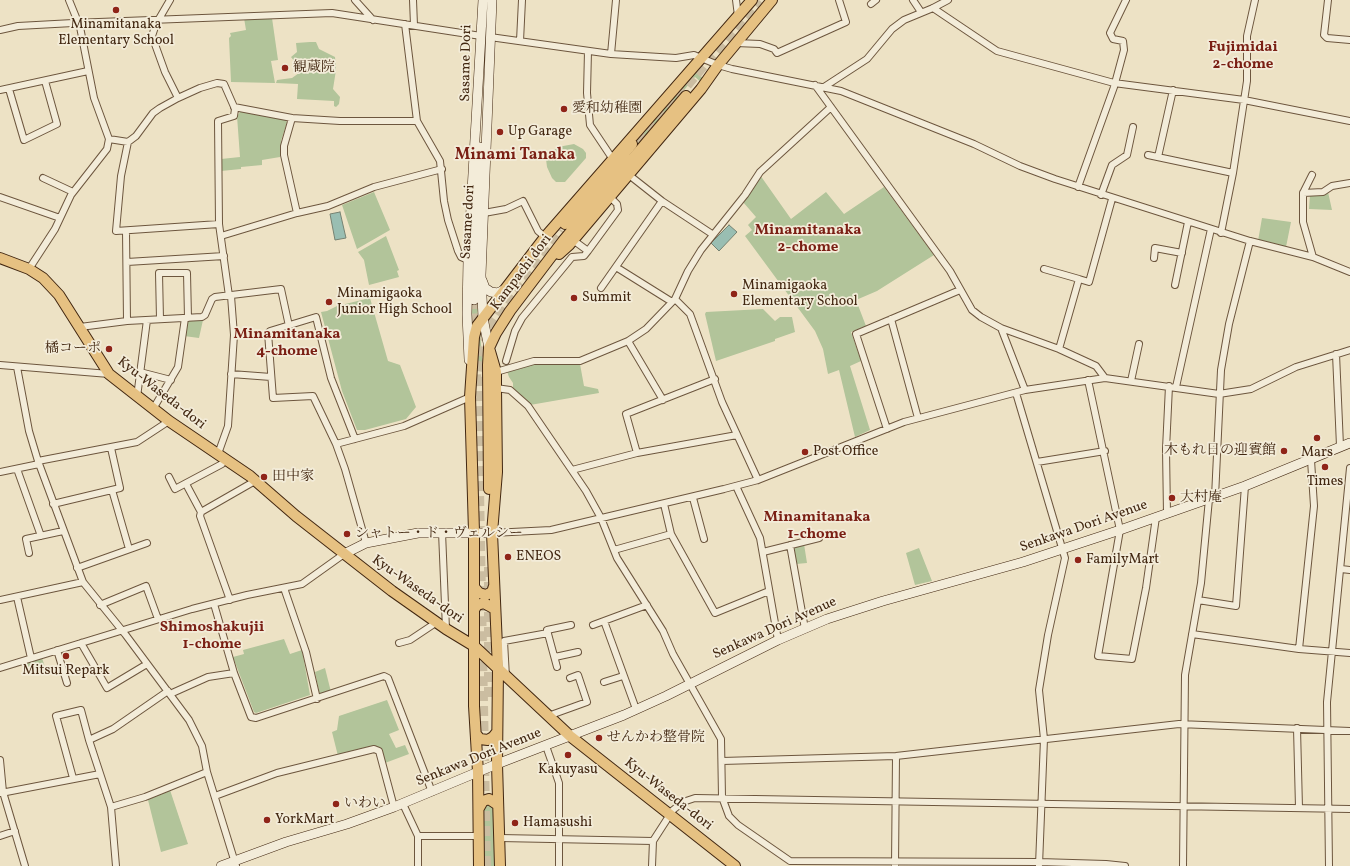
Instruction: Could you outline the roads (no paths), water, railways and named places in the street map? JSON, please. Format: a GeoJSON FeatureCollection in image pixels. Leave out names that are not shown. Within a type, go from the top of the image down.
{"type":"FeatureCollection","features":[{"type":"Feature","properties":{"kind":"main road","name":"Sasame Dori"},"geometry":{"type":"LineString","coordinates":[[474,300],[481,127],[479,92],[486,36],[483,0]]}},
{"type":"Feature","properties":{"kind":"main road","name":"Sasame dori"},"geometry":{"type":"LineString","coordinates":[[489,348],[483,318],[481,275],[484,213],[486,36],[492,0]]}},
{"type":"Feature","properties":{"kind":"main road"},"geometry":{"type":"LineString","coordinates":[[479,866],[479,808],[474,646],[474,532],[470,396],[474,337],[477,326],[545,237],[612,158],[752,0]]}},
{"type":"Feature","properties":{"kind":"main road"},"geometry":{"type":"LineString","coordinates":[[546,266],[574,240],[701,89],[772,0]]}},
{"type":"Feature","properties":{"kind":"main road"},"geometry":{"type":"LineString","coordinates":[[471,372],[467,314],[468,260],[475,129],[479,92]]}},
{"type":"Feature","properties":{"kind":"main road","name":"Kampachi dori"},"geometry":{"type":"LineString","coordinates":[[490,509],[489,348],[496,333],[510,311],[546,266],[563,241],[686,96]]}},
{"type":"Feature","properties":{"kind":"main road"},"geometry":{"type":"LineString","coordinates":[[544,248],[623,157],[658,107]]}},
{"type":"Feature","properties":{"kind":"main road","name":"Kyu-Waseda-dori"},"geometry":{"type":"LineString","coordinates":[[0,258],[29,269],[43,278],[59,295],[109,374],[169,421],[255,481],[344,554],[446,629],[474,646],[506,678],[570,736],[735,866]]}},
{"type":"Feature","properties":{"kind":"main road"},"geometry":{"type":"LineString","coordinates":[[481,275],[487,290],[498,293],[507,288]]}},
{"type":"Feature","properties":{"kind":"main road"},"geometry":{"type":"LineString","coordinates":[[489,348],[496,372],[497,472],[492,533],[498,670],[497,764],[500,866]]}},
{"type":"Feature","properties":{"kind":"main road","name":"Senkawa Dori Avenue"},"geometry":{"type":"LineString","coordinates":[[221,866],[235,863],[398,805],[497,764],[546,746],[636,709],[778,640],[805,629],[877,603],[1062,550],[1245,486],[1350,443]]}},
{"type":"Feature","properties":{"kind":"main road"},"geometry":{"type":"LineString","coordinates":[[344,554],[353,548],[366,543],[407,534],[442,532],[492,533]]}},
{"type":"Feature","properties":{"kind":"main road"},"geometry":{"type":"LineString","coordinates":[[474,587],[479,593],[486,595],[492,592],[494,586]]}},
{"type":"Feature","properties":{"kind":"main road"},"geometry":{"type":"LineString","coordinates":[[474,610],[479,604],[484,603],[495,609]]}},
{"type":"Feature","properties":{"kind":"main road"},"geometry":{"type":"LineString","coordinates":[[476,734],[480,739],[488,740],[497,732]]}},
{"type":"Feature","properties":{"kind":"main road"},"geometry":{"type":"LineString","coordinates":[[479,808],[483,801],[489,799],[493,800],[498,805]]}},
{"type":"Feature","properties":{"kind":"street"},"geometry":{"type":"LineString","coordinates":[[29,269],[55,229],[73,192],[107,149],[109,139],[94,98],[78,23],[69,0]]}},
{"type":"Feature","properties":{"kind":"street"},"geometry":{"type":"LineString","coordinates":[[170,0],[159,19],[152,38],[178,98]]}},
{"type":"Feature","properties":{"kind":"street"},"geometry":{"type":"LineString","coordinates":[[355,0],[373,20]]}},
{"type":"Feature","properties":{"kind":"street"},"geometry":{"type":"LineString","coordinates":[[413,0],[414,25]]}},
{"type":"Feature","properties":{"kind":"street"},"geometry":{"type":"LineString","coordinates":[[520,41],[522,0]]}},
{"type":"Feature","properties":{"kind":"street"},"geometry":{"type":"LineString","coordinates":[[610,54],[616,0]]}},
{"type":"Feature","properties":{"kind":"street"},"geometry":{"type":"LineString","coordinates":[[736,0],[738,16]]}},
{"type":"Feature","properties":{"kind":"street"},"geometry":{"type":"LineString","coordinates":[[736,44],[760,44],[774,49],[777,53],[846,22],[839,0]]}},
{"type":"Feature","properties":{"kind":"street"},"geometry":{"type":"LineString","coordinates":[[913,0],[921,12]]}},
{"type":"Feature","properties":{"kind":"street"},"geometry":{"type":"LineString","coordinates":[[824,87],[867,59],[892,29],[904,20],[948,0]]}},
{"type":"Feature","properties":{"kind":"street"},"geometry":{"type":"LineString","coordinates":[[1078,187],[1124,50],[1123,41],[1113,39],[1110,33],[1126,0]]}},
{"type":"Feature","properties":{"kind":"street"},"geometry":{"type":"LineString","coordinates":[[1221,233],[1233,173],[1247,80],[1247,36],[1255,0]]}},
{"type":"Feature","properties":{"kind":"street"},"geometry":{"type":"LineString","coordinates":[[1328,0],[1324,35],[1327,38],[1350,40]]}},
{"type":"Feature","properties":{"kind":"street"},"geometry":{"type":"LineString","coordinates":[[933,8],[997,51],[1114,83],[1244,100],[1350,121]]}},
{"type":"Feature","properties":{"kind":"street"},"geometry":{"type":"LineString","coordinates":[[0,30],[18,26],[332,13],[610,54],[676,58],[691,54],[718,66],[841,91],[945,132],[1031,170],[1078,187],[1221,233],[1313,257],[1350,272]]}},
{"type":"Feature","properties":{"kind":"street"},"geometry":{"type":"LineString","coordinates":[[405,24],[417,121],[440,161],[444,201],[448,220],[458,251],[462,257],[468,260]]}},
{"type":"Feature","properties":{"kind":"street"},"geometry":{"type":"LineString","coordinates":[[588,51],[587,93],[590,125],[612,158]]}},
{"type":"Feature","properties":{"kind":"street"},"geometry":{"type":"LineString","coordinates":[[0,90],[88,71]]}},
{"type":"Feature","properties":{"kind":"street"},"geometry":{"type":"LineString","coordinates":[[9,89],[24,140],[57,124],[46,81]]}},
{"type":"Feature","properties":{"kind":"street"},"geometry":{"type":"LineString","coordinates":[[169,477],[175,489],[222,464],[228,426],[234,335],[230,296],[219,224],[218,121],[234,116],[234,107],[224,84],[216,83],[200,88],[178,98],[153,113],[136,136],[128,142],[121,176],[116,231],[219,224]]}},
{"type":"Feature","properties":{"kind":"street"},"geometry":{"type":"LineString","coordinates":[[814,85],[831,106],[943,262],[966,302],[976,314],[1001,328],[1059,349],[1096,366],[1105,378]]}},
{"type":"Feature","properties":{"kind":"street"},"geometry":{"type":"LineString","coordinates":[[1158,157],[1173,90]]}},
{"type":"Feature","properties":{"kind":"street"},"geometry":{"type":"LineString","coordinates":[[496,372],[534,361],[580,361],[628,341],[646,329],[674,300],[688,271],[712,234],[718,230],[745,195],[760,172],[831,106]]}},
{"type":"Feature","properties":{"kind":"street"},"geometry":{"type":"LineString","coordinates":[[234,107],[292,118],[340,121],[417,121]]}},
{"type":"Feature","properties":{"kind":"street"},"geometry":{"type":"LineString","coordinates":[[292,118],[284,146],[284,155],[297,214]]}},
{"type":"Feature","properties":{"kind":"street"},"geometry":{"type":"LineString","coordinates":[[1101,195],[1112,165],[1128,155],[1133,127]]}},
{"type":"Feature","properties":{"kind":"street"},"geometry":{"type":"LineString","coordinates":[[109,139],[128,142]]}},
{"type":"Feature","properties":{"kind":"street"},"geometry":{"type":"LineString","coordinates":[[1148,155],[1233,173]]}},
{"type":"Feature","properties":{"kind":"street"},"geometry":{"type":"LineString","coordinates":[[221,236],[328,206],[374,187],[442,169]]}},
{"type":"Feature","properties":{"kind":"street"},"geometry":{"type":"LineString","coordinates":[[628,175],[662,201],[712,234]]}},
{"type":"Feature","properties":{"kind":"street"},"geometry":{"type":"LineString","coordinates":[[1312,175],[1303,193],[1303,222],[1313,257]]}},
{"type":"Feature","properties":{"kind":"street"},"geometry":{"type":"LineString","coordinates":[[43,178],[73,192]]}},
{"type":"Feature","properties":{"kind":"street"},"geometry":{"type":"LineString","coordinates":[[1303,193],[1323,192],[1332,186],[1350,183]]}},
{"type":"Feature","properties":{"kind":"street"},"geometry":{"type":"LineString","coordinates":[[0,197],[60,218]]}},
{"type":"Feature","properties":{"kind":"street"},"geometry":{"type":"LineString","coordinates":[[506,361],[515,331],[522,318],[572,257],[584,256],[588,252],[618,210],[617,204],[610,197]]}},
{"type":"Feature","properties":{"kind":"street"},"geometry":{"type":"LineString","coordinates":[[1044,269],[1089,282],[1112,199]]}},
{"type":"Feature","properties":{"kind":"street"},"geometry":{"type":"LineString","coordinates":[[484,213],[506,209],[523,200],[538,231],[545,237]]}},
{"type":"Feature","properties":{"kind":"street"},"geometry":{"type":"LineString","coordinates":[[601,288],[662,201]]}},
{"type":"Feature","properties":{"kind":"street"},"geometry":{"type":"LineString","coordinates":[[1175,285],[1188,222]]}},
{"type":"Feature","properties":{"kind":"street"},"geometry":{"type":"LineString","coordinates":[[1176,387],[1211,229]]}},
{"type":"Feature","properties":{"kind":"street"},"geometry":{"type":"LineString","coordinates":[[126,231],[127,321]]}},
{"type":"Feature","properties":{"kind":"street"},"geometry":{"type":"LineString","coordinates":[[574,240],[588,252]]}},
{"type":"Feature","properties":{"kind":"street"},"geometry":{"type":"LineString","coordinates":[[1183,866],[1185,676],[1198,600],[1212,498],[1219,394],[1229,324],[1250,241]]}},
{"type":"Feature","properties":{"kind":"street"},"geometry":{"type":"LineString","coordinates":[[1154,258],[1155,248],[1182,253]]}},
{"type":"Feature","properties":{"kind":"street"},"geometry":{"type":"LineString","coordinates":[[127,262],[224,256]]}},
{"type":"Feature","properties":{"kind":"street"},"geometry":{"type":"LineString","coordinates":[[616,267],[674,300],[690,314],[715,379],[722,402],[758,480]]}},
{"type":"Feature","properties":{"kind":"street"},"geometry":{"type":"LineString","coordinates":[[153,409],[178,367],[187,318],[187,272],[158,273],[160,319]]}},
{"type":"Feature","properties":{"kind":"street"},"geometry":{"type":"LineString","coordinates":[[1059,349],[1079,279]]}},
{"type":"Feature","properties":{"kind":"street"},"geometry":{"type":"LineString","coordinates":[[80,327],[127,321],[204,316],[213,298],[281,289],[289,326]]}},
{"type":"Feature","properties":{"kind":"street"},"geometry":{"type":"LineString","coordinates":[[888,429],[856,334],[960,290]]}},
{"type":"Feature","properties":{"kind":"street"},"geometry":{"type":"LineString","coordinates":[[355,439],[331,378],[316,317],[268,332],[273,398],[314,397],[336,444],[345,469],[366,543]]}},
{"type":"Feature","properties":{"kind":"street"},"geometry":{"type":"LineString","coordinates":[[137,397],[147,320]]}},
{"type":"Feature","properties":{"kind":"street"},"geometry":{"type":"LineString","coordinates":[[891,320],[918,418]]}},
{"type":"Feature","properties":{"kind":"street"},"geometry":{"type":"LineString","coordinates":[[1001,328],[1025,390]]}},
{"type":"Feature","properties":{"kind":"street"},"geometry":{"type":"LineString","coordinates":[[628,341],[663,400]]}},
{"type":"Feature","properties":{"kind":"street"},"geometry":{"type":"LineString","coordinates":[[1131,381],[1139,344]]}},
{"type":"Feature","properties":{"kind":"street"},"geometry":{"type":"LineString","coordinates":[[492,533],[551,530],[693,498],[758,480],[918,418],[1025,390],[1105,378],[1219,394],[1251,389],[1296,367],[1350,350]]}},
{"type":"Feature","properties":{"kind":"street"},"geometry":{"type":"LineString","coordinates":[[1336,354],[1340,446]]}},
{"type":"Feature","properties":{"kind":"street"},"geometry":{"type":"LineString","coordinates":[[0,365],[65,369],[109,374]]}},
{"type":"Feature","properties":{"kind":"street"},"geometry":{"type":"LineString","coordinates":[[17,367],[29,431],[38,462],[83,582],[100,605],[122,630],[189,720],[202,746],[207,772],[235,863]]}},
{"type":"Feature","properties":{"kind":"street"},"geometry":{"type":"LineString","coordinates":[[140,372],[171,380]]}},
{"type":"Feature","properties":{"kind":"street"},"geometry":{"type":"LineString","coordinates":[[231,374],[271,377]]}},
{"type":"Feature","properties":{"kind":"street"},"geometry":{"type":"LineString","coordinates":[[637,453],[626,414],[715,379]]}},
{"type":"Feature","properties":{"kind":"street"},"geometry":{"type":"LineString","coordinates":[[1088,380],[1105,451],[1120,530],[1098,656],[1132,659],[1146,588],[1156,517]]}},
{"type":"Feature","properties":{"kind":"street"},"geometry":{"type":"LineString","coordinates":[[1167,514],[1166,449],[1169,386]]}},
{"type":"Feature","properties":{"kind":"street"},"geometry":{"type":"LineString","coordinates":[[496,388],[510,390],[528,406],[572,470],[601,518],[614,550],[663,631],[689,684],[721,739],[722,797],[729,816],[738,825],[789,864],[1106,864],[1125,866]]}},
{"type":"Feature","properties":{"kind":"street"},"geometry":{"type":"LineString","coordinates":[[1016,393],[1065,558],[1039,690],[1044,739],[1039,864]]}},
{"type":"Feature","properties":{"kind":"street"},"geometry":{"type":"LineString","coordinates":[[336,444],[404,426],[470,396]]}},
{"type":"Feature","properties":{"kind":"street"},"geometry":{"type":"LineString","coordinates":[[0,472],[17,469],[38,462],[138,442],[169,421]]}},
{"type":"Feature","properties":{"kind":"street"},"geometry":{"type":"LineString","coordinates":[[572,470],[637,453],[737,435]]}},
{"type":"Feature","properties":{"kind":"street"},"geometry":{"type":"LineString","coordinates":[[53,504],[120,488],[110,448]]}},
{"type":"Feature","properties":{"kind":"street"},"geometry":{"type":"LineString","coordinates":[[1037,462],[1105,451]]}},
{"type":"Feature","properties":{"kind":"street"},"geometry":{"type":"LineString","coordinates":[[1299,648],[1314,506],[1311,460]]}},
{"type":"Feature","properties":{"kind":"street"},"geometry":{"type":"LineString","coordinates":[[1329,866],[1326,729],[1327,702],[1331,651],[1349,500],[1350,468]]}},
{"type":"Feature","properties":{"kind":"street"},"geometry":{"type":"LineString","coordinates":[[17,469],[41,536]]}},
{"type":"Feature","properties":{"kind":"street"},"geometry":{"type":"LineString","coordinates":[[201,512],[255,481]]}},
{"type":"Feature","properties":{"kind":"street"},"geometry":{"type":"LineString","coordinates":[[186,484],[201,512],[200,516],[230,600]]}},
{"type":"Feature","properties":{"kind":"street"},"geometry":{"type":"LineString","coordinates":[[736,486],[760,538],[778,640]]}},
{"type":"Feature","properties":{"kind":"street"},"geometry":{"type":"LineString","coordinates":[[1198,600],[1236,606],[1245,486]]}},
{"type":"Feature","properties":{"kind":"street"},"geometry":{"type":"LineString","coordinates":[[112,490],[129,549]]}},
{"type":"Feature","properties":{"kind":"street"},"geometry":{"type":"LineString","coordinates":[[693,498],[704,539]]}},
{"type":"Feature","properties":{"kind":"street"},"geometry":{"type":"LineString","coordinates":[[664,504],[671,534],[715,612],[769,591]]}},
{"type":"Feature","properties":{"kind":"street"},"geometry":{"type":"LineString","coordinates":[[28,553],[26,539],[63,531]]}},
{"type":"Feature","properties":{"kind":"street"},"geometry":{"type":"LineString","coordinates":[[442,532],[446,629]]}},
{"type":"Feature","properties":{"kind":"street"},"geometry":{"type":"LineString","coordinates":[[614,550],[671,534]]}},
{"type":"Feature","properties":{"kind":"street"},"geometry":{"type":"LineString","coordinates":[[763,552],[819,538]]}},
{"type":"Feature","properties":{"kind":"street"},"geometry":{"type":"LineString","coordinates":[[77,568],[147,543]]}},
{"type":"Feature","properties":{"kind":"street"},"geometry":{"type":"LineString","coordinates":[[790,545],[805,629]]}},
{"type":"Feature","properties":{"kind":"street"},"geometry":{"type":"LineString","coordinates":[[0,668],[158,619],[230,600],[302,584],[344,554]]}},
{"type":"Feature","properties":{"kind":"street"},"geometry":{"type":"LineString","coordinates":[[1341,569],[1350,570]]}},
{"type":"Feature","properties":{"kind":"street"},"geometry":{"type":"LineString","coordinates":[[0,600],[83,582]]}},
{"type":"Feature","properties":{"kind":"street"},"geometry":{"type":"LineString","coordinates":[[100,605],[146,586],[158,619]]}},
{"type":"Feature","properties":{"kind":"street"},"geometry":{"type":"LineString","coordinates":[[284,588],[306,652],[317,699]]}},
{"type":"Feature","properties":{"kind":"street"},"geometry":{"type":"LineString","coordinates":[[17,597],[31,658]]}},
{"type":"Feature","properties":{"kind":"street"},"geometry":{"type":"LineString","coordinates":[[214,604],[234,673],[251,717],[256,718],[384,676],[388,678],[432,792]]}},
{"type":"Feature","properties":{"kind":"street"},"geometry":{"type":"LineString","coordinates":[[593,625],[647,605]]}},
{"type":"Feature","properties":{"kind":"street"},"geometry":{"type":"LineString","coordinates":[[604,621],[636,709]]}},
{"type":"Feature","properties":{"kind":"street"},"geometry":{"type":"LineString","coordinates":[[399,643],[410,640],[437,622]]}},
{"type":"Feature","properties":{"kind":"street"},"geometry":{"type":"LineString","coordinates":[[557,667],[547,630],[571,625]]}},
{"type":"Feature","properties":{"kind":"street"},"geometry":{"type":"LineString","coordinates":[[506,678],[504,641],[548,633]]}},
{"type":"Feature","properties":{"kind":"street"},"geometry":{"type":"LineString","coordinates":[[1192,634],[1350,653]]}},
{"type":"Feature","properties":{"kind":"street"},"geometry":{"type":"LineString","coordinates":[[81,643],[107,688],[148,664]]}},
{"type":"Feature","properties":{"kind":"street"},"geometry":{"type":"LineString","coordinates":[[57,650],[67,683]]}},
{"type":"Feature","properties":{"kind":"street"},"geometry":{"type":"LineString","coordinates":[[555,657],[578,652]]}},
{"type":"Feature","properties":{"kind":"street"},"geometry":{"type":"LineString","coordinates":[[89,740],[113,728],[169,692],[208,677],[234,673]]}},
{"type":"Feature","properties":{"kind":"street"},"geometry":{"type":"LineString","coordinates":[[548,716],[587,702],[578,675],[570,678]]}},
{"type":"Feature","properties":{"kind":"street"},"geometry":{"type":"LineString","coordinates":[[604,682],[623,676]]}},
{"type":"Feature","properties":{"kind":"street"},"geometry":{"type":"LineString","coordinates":[[73,778],[56,716],[81,710],[89,740],[111,807],[116,866]]}},
{"type":"Feature","properties":{"kind":"street"},"geometry":{"type":"LineString","coordinates":[[722,761],[896,756],[1185,724],[1350,731]]}},
{"type":"Feature","properties":{"kind":"street"},"geometry":{"type":"LineString","coordinates":[[1297,728],[1299,808]]}},
{"type":"Feature","properties":{"kind":"street"},"geometry":{"type":"LineString","coordinates":[[546,746],[559,783],[559,866]]}},
{"type":"Feature","properties":{"kind":"street"},"geometry":{"type":"LineString","coordinates":[[215,796],[277,773],[374,749],[379,751],[398,805],[418,836],[418,866]]}},
{"type":"Feature","properties":{"kind":"street"},"geometry":{"type":"LineString","coordinates":[[895,865],[896,756]]}},
{"type":"Feature","properties":{"kind":"street"},"geometry":{"type":"LineString","coordinates":[[0,760],[2,792],[25,866]]}},
{"type":"Feature","properties":{"kind":"street"},"geometry":{"type":"LineString","coordinates":[[111,807],[145,797],[207,772]]}},
{"type":"Feature","properties":{"kind":"street"},"geometry":{"type":"LineString","coordinates":[[2,792],[100,774]]}},
{"type":"Feature","properties":{"kind":"street"},"geometry":{"type":"LineString","coordinates":[[652,866],[652,841],[670,814],[679,804],[695,798],[722,797],[1350,809]]}},
{"type":"Feature","properties":{"kind":"street"},"geometry":{"type":"LineString","coordinates":[[0,836],[14,832]]}},
{"type":"Feature","properties":{"kind":"street"},"geometry":{"type":"LineString","coordinates":[[418,836],[478,836]]}},
{"type":"Feature","properties":{"kind":"street"},"geometry":{"type":"LineString","coordinates":[[500,838],[652,841]]}},
{"type":"Feature","properties":{"kind":"water"},"geometry":{"type":"Polygon","coordinates":[[[340,212],[346,238],[335,240],[330,214],[340,212]]]}},
{"type":"Feature","properties":{"kind":"water"},"geometry":{"type":"Polygon","coordinates":[[[729,225],[737,232],[719,251],[711,243],[729,225]]]}},
{"type":"Feature","properties":{"kind":"tunnel"},"geometry":{"type":"LineString","coordinates":[[629,154],[759,0]]}},
{"type":"Feature","properties":{"kind":"tunnel"},"geometry":{"type":"LineString","coordinates":[[486,866],[477,381],[483,345],[493,320],[511,294],[528,277],[564,232]]}},
{"type":"Feature","properties":{"kind":"tunnel"},"geometry":{"type":"LineString","coordinates":[[474,300],[475,332]]}},
{"type":"Feature","properties":{"kind":"tunnel"},"geometry":{"type":"LineString","coordinates":[[476,361],[477,381]]}},
{"type":"Feature","properties":{"kind":"tunnel"},"geometry":{"type":"LineString","coordinates":[[489,567],[489,697]]}},
{"type":"Feature","properties":{"kind":"place","name":"Minamitanaka Elementary School"},"geometry":{"type":"Point","coordinates":[116,10]}},
{"type":"Feature","properties":{"kind":"place","name":"観蔵院"},"geometry":{"type":"Point","coordinates":[285,68]}},
{"type":"Feature","properties":{"kind":"place","name":"愛和幼稚園"},"geometry":{"type":"Point","coordinates":[564,109]}},
{"type":"Feature","properties":{"kind":"place","name":"Up Garage"},"geometry":{"type":"Point","coordinates":[500,132]}},
{"type":"Feature","properties":{"kind":"place","name":"Minamigaoka Elementary School"},"geometry":{"type":"Point","coordinates":[734,294]}},
{"type":"Feature","properties":{"kind":"place","name":"Summit"},"geometry":{"type":"Point","coordinates":[574,298]}},
{"type":"Feature","properties":{"kind":"place","name":"Minamigaoka Junior High School"},"geometry":{"type":"Point","coordinates":[329,302]}},
{"type":"Feature","properties":{"kind":"place","name":"橘コーポ"},"geometry":{"type":"Point","coordinates":[109,349]}},
{"type":"Feature","properties":{"kind":"place","name":"Mars"},"geometry":{"type":"Point","coordinates":[1317,438]}},
{"type":"Feature","properties":{"kind":"place","name":"木もれ日の迎賓館"},"geometry":{"type":"Point","coordinates":[1284,451]}},
{"type":"Feature","properties":{"kind":"place","name":"Post Office"},"geometry":{"type":"Point","coordinates":[805,452]}},
{"type":"Feature","properties":{"kind":"place","name":"Times"},"geometry":{"type":"Point","coordinates":[1325,467]}},
{"type":"Feature","properties":{"kind":"place","name":"田中家"},"geometry":{"type":"Point","coordinates":[264,477]}},
{"type":"Feature","properties":{"kind":"place","name":"大村庵"},"geometry":{"type":"Point","coordinates":[1172,498]}},
{"type":"Feature","properties":{"kind":"place","name":"シャトー・ド・ヴェルシー"},"geometry":{"type":"Point","coordinates":[347,534]}},
{"type":"Feature","properties":{"kind":"place","name":"ENEOS"},"geometry":{"type":"Point","coordinates":[508,557]}},
{"type":"Feature","properties":{"kind":"place","name":"FamilyMart"},"geometry":{"type":"Point","coordinates":[1078,560]}},
{"type":"Feature","properties":{"kind":"place","name":"Mitsui Repark"},"geometry":{"type":"Point","coordinates":[66,656]}},
{"type":"Feature","properties":{"kind":"place","name":"せんかわ整骨院"},"geometry":{"type":"Point","coordinates":[599,738]}},
{"type":"Feature","properties":{"kind":"place","name":"Kakuyasu"},"geometry":{"type":"Point","coordinates":[568,755]}},
{"type":"Feature","properties":{"kind":"place","name":"いわい"},"geometry":{"type":"Point","coordinates":[336,804]}},
{"type":"Feature","properties":{"kind":"place","name":"YorkMart"},"geometry":{"type":"Point","coordinates":[267,820]}},
{"type":"Feature","properties":{"kind":"place","name":"Hamasushi"},"geometry":{"type":"Point","coordinates":[515,823]}},
{"type":"Feature","properties":{"kind":"district","name":"Fujimidai 2-chome"},"geometry":{"type":"Point","coordinates":[1243,56]}},
{"type":"Feature","properties":{"kind":"district","name":"Minami Tanaka"},"geometry":{"type":"Point","coordinates":[515,156]}},
{"type":"Feature","properties":{"kind":"district","name":"Minamitanaka 2-chome"},"geometry":{"type":"Point","coordinates":[808,240]}},
{"type":"Feature","properties":{"kind":"district","name":"Minamitanaka 4-chome"},"geometry":{"type":"Point","coordinates":[287,344]}},
{"type":"Feature","properties":{"kind":"district","name":"Minamitanaka 1-chome"},"geometry":{"type":"Point","coordinates":[817,526]}},
{"type":"Feature","properties":{"kind":"district","name":"Shimoshakujii 1-chome"},"geometry":{"type":"Point","coordinates":[212,636]}}]}
